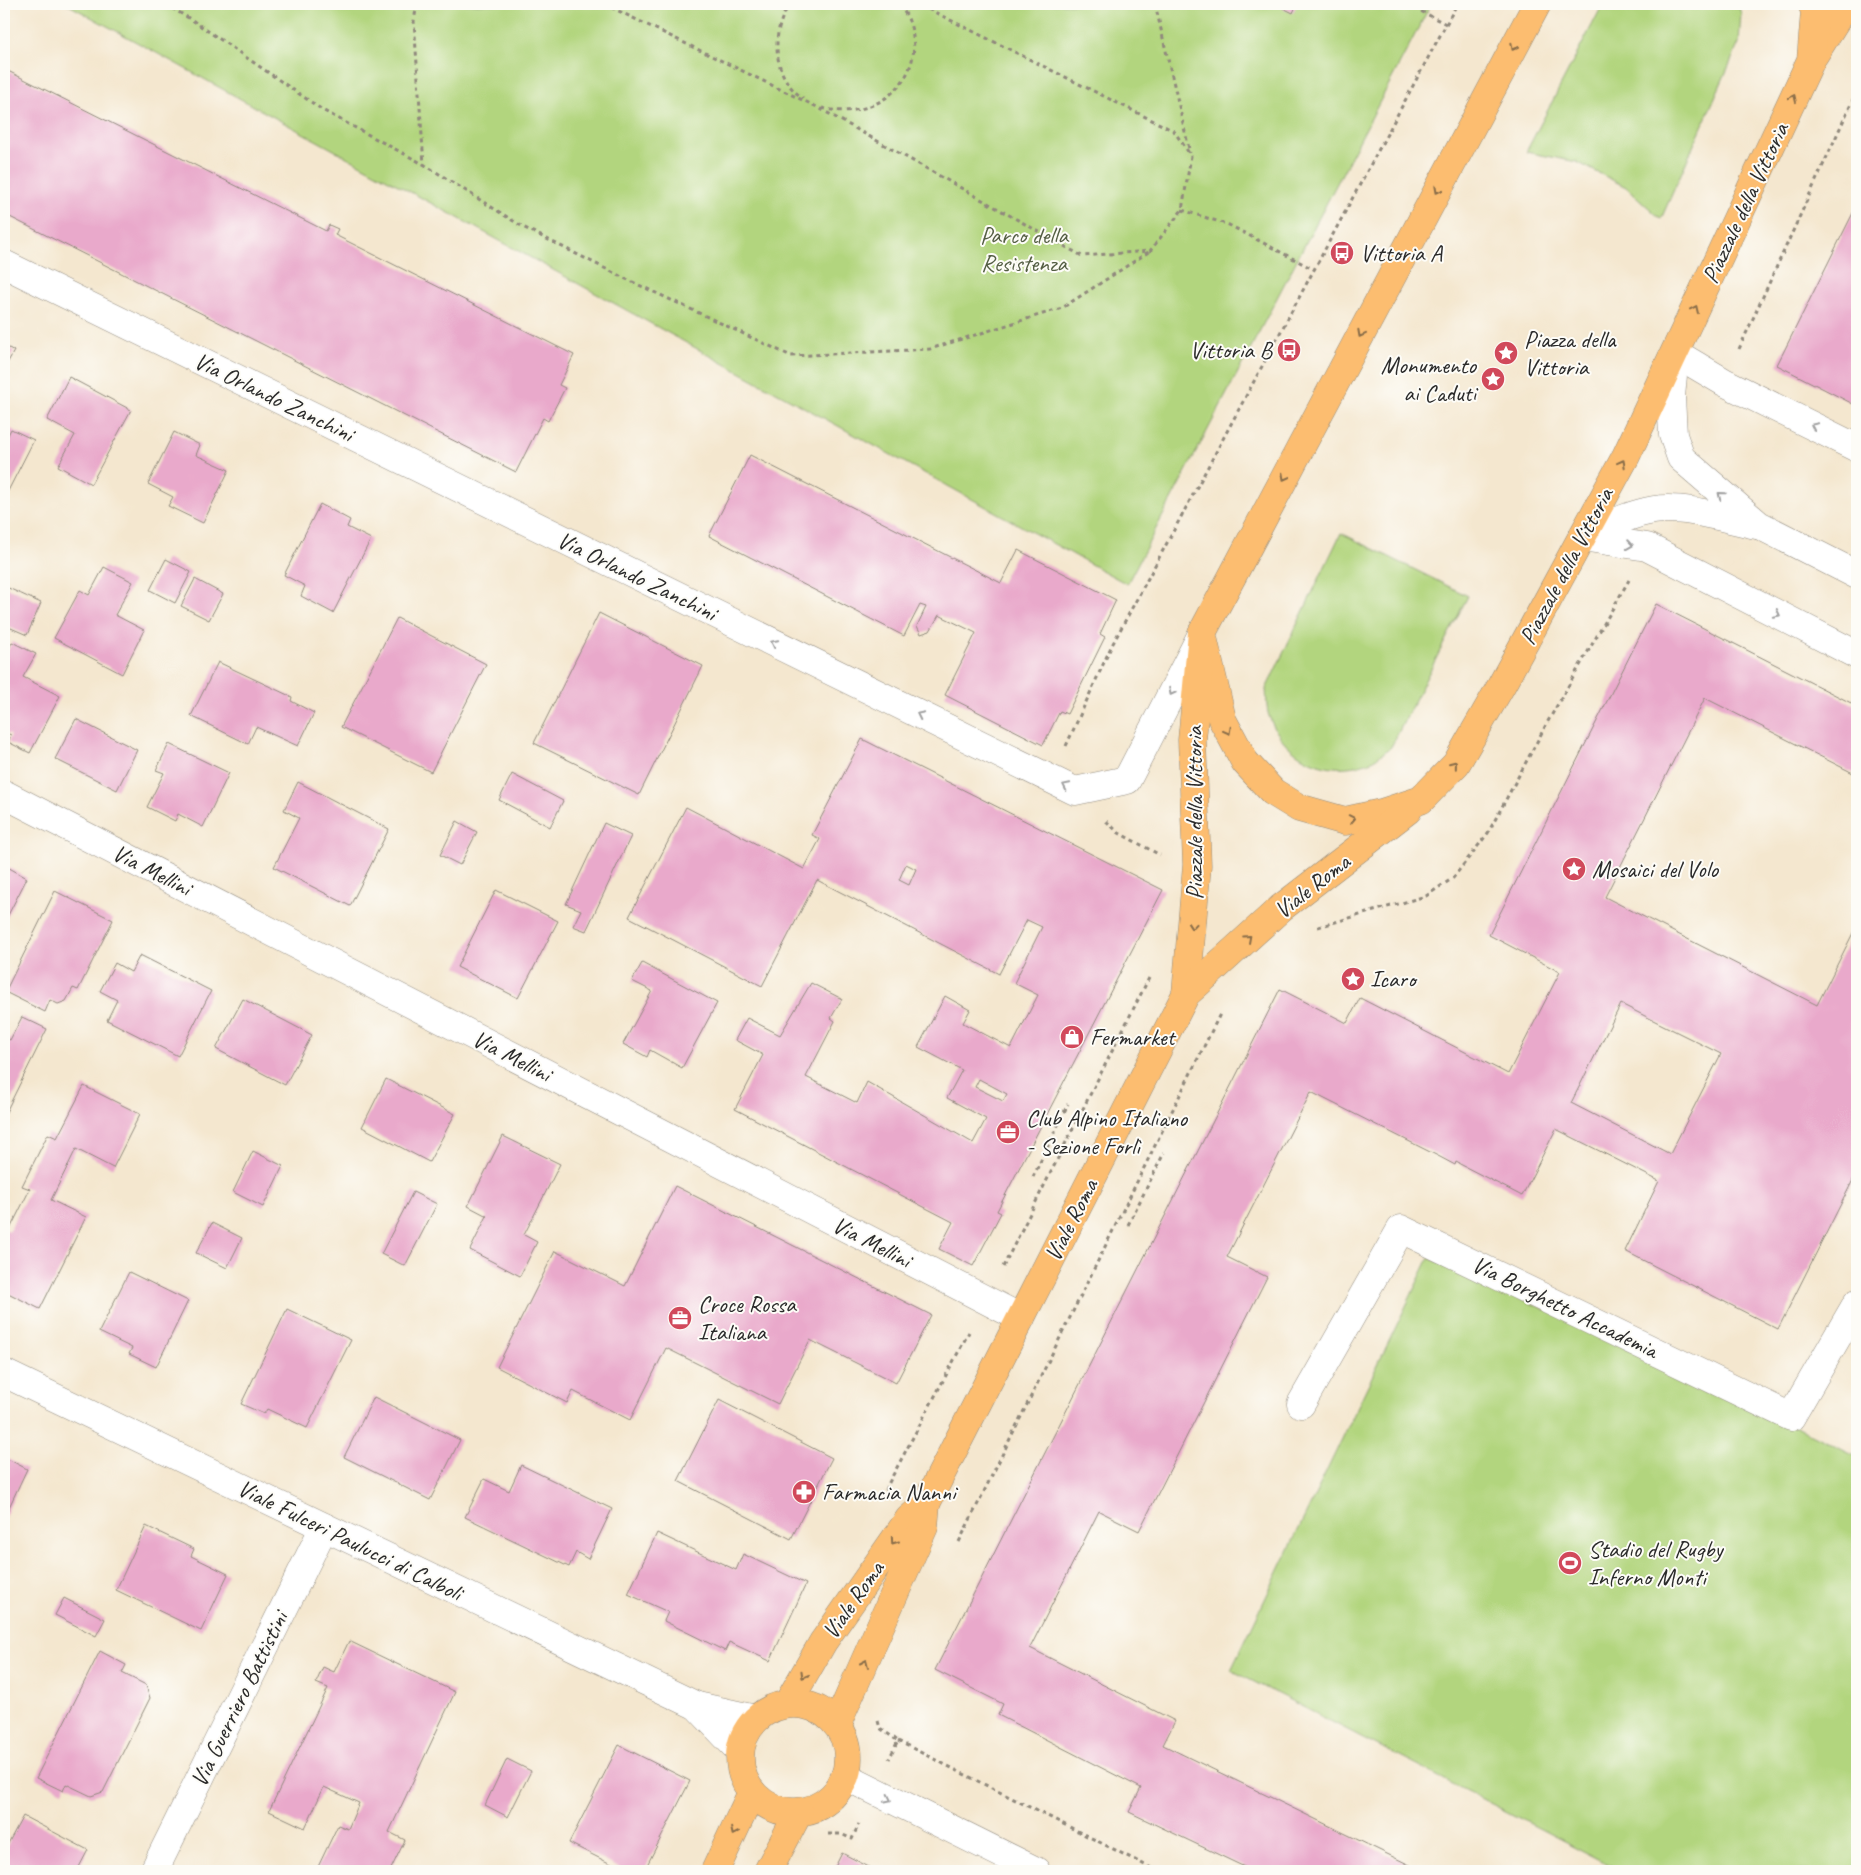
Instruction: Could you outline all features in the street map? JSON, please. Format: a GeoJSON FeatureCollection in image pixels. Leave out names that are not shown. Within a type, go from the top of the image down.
{"type":"FeatureCollection","features":[{"type":"Feature","properties":{"kind":"main road","name":"Piazzale della Vittoria"},"geometry":{"type":"LineString","coordinates":[[1186,994],[1197,864],[1192,740],[1202,633],[1537,4]]}},
{"type":"Feature","properties":{"kind":"main road"},"geometry":{"type":"LineString","coordinates":[[1811,60],[1846,4]]}},
{"type":"Feature","properties":{"kind":"main road","name":"Piazzale della Vittoria"},"geometry":{"type":"LineString","coordinates":[[1202,633],[1222,719],[1245,762],[1274,792],[1300,808],[1345,821],[1382,813],[1421,800],[1456,764],[1501,686],[1626,456],[1811,60],[1815,6]]}},
{"type":"Feature","properties":{"kind":"main road","name":"Viale Roma"},"geometry":{"type":"LineString","coordinates":[[788,1703],[823,1642],[909,1519],[926,1504],[1186,994],[1281,908],[1421,800]]}},
{"type":"Feature","properties":{"kind":"main road","name":"Viale Roma"},"geometry":{"type":"LineString","coordinates":[[837,1724],[924,1527],[926,1504]]}},
{"type":"Feature","properties":{"kind":"main road"},"geometry":{"type":"LineString","coordinates":[[788,1703],[806,1704],[824,1711],[837,1724],[846,1740],[849,1759],[845,1776],[838,1790],[827,1801],[813,1809],[799,1812],[785,1812],[761,1801],[744,1780],[740,1765],[740,1751],[745,1733],[755,1719],[770,1708],[788,1703]]}},
{"type":"Feature","properties":{"kind":"main road"},"geometry":{"type":"LineString","coordinates":[[715,1871],[752,1792]]}},
{"type":"Feature","properties":{"kind":"main road"},"geometry":{"type":"LineString","coordinates":[[768,1871],[799,1812]]}},
{"type":"Feature","properties":{"kind":"street","name":"Via Orlando Zanchini"},"geometry":{"type":"LineString","coordinates":[[4,264],[1075,791]]}},
{"type":"Feature","properties":{"kind":"street"},"geometry":{"type":"LineString","coordinates":[[1857,448],[1724,382],[1675,353],[1671,397],[1673,434],[1681,458],[1759,526],[1857,575]]}},
{"type":"Feature","properties":{"kind":"street"},"geometry":{"type":"LineString","coordinates":[[1582,537],[1629,516],[1655,509],[1683,510],[1759,526]]}},
{"type":"Feature","properties":{"kind":"street"},"geometry":{"type":"LineString","coordinates":[[1582,537],[1647,548],[1857,656]]}},
{"type":"Feature","properties":{"kind":"street"},"geometry":{"type":"LineString","coordinates":[[1075,791],[1127,780],[1202,633]]}},
{"type":"Feature","properties":{"kind":"street","name":"Via Mellini"},"geometry":{"type":"LineString","coordinates":[[4,794],[1021,1318]]}},
{"type":"Feature","properties":{"kind":"street","name":"Via Borghetto Accademia"},"geometry":{"type":"LineString","coordinates":[[1301,1404],[1401,1229],[1791,1417],[1857,1303]]}},
{"type":"Feature","properties":{"kind":"street","name":"Viale Fulceri Paulucci di Calboli"},"geometry":{"type":"LineString","coordinates":[[4,1373],[697,1706],[755,1719]]}},
{"type":"Feature","properties":{"kind":"street","name":"Via Guerriero Battistini"},"geometry":{"type":"LineString","coordinates":[[154,1871],[324,1527]]}},
{"type":"Feature","properties":{"kind":"street","name":"Viale Fulceri Paulucci di Calboli"},"geometry":{"type":"LineString","coordinates":[[697,1706],[740,1751]]}},
{"type":"Feature","properties":{"kind":"street"},"geometry":{"type":"LineString","coordinates":[[845,1776],[1036,1871]]}},
{"type":"Feature","properties":{"kind":"path"},"geometry":{"type":"LineString","coordinates":[[165,4],[192,20],[324,111],[424,165],[532,231],[624,278],[791,356],[930,349],[1062,308],[1150,251],[1182,210],[1190,156],[1155,4]]}},
{"type":"Feature","properties":{"kind":"path"},"geometry":{"type":"LineString","coordinates":[[417,4],[414,21],[424,165]]}},
{"type":"Feature","properties":{"kind":"path"},"geometry":{"type":"LineString","coordinates":[[604,4],[817,107],[839,113],[862,111],[882,102],[899,86],[910,66],[913,43],[909,21],[899,4]]}},
{"type":"Feature","properties":{"kind":"path"},"geometry":{"type":"LineString","coordinates":[[790,4],[783,13],[777,34],[777,57],[785,78],[798,95],[1082,256],[1150,251]]}},
{"type":"Feature","properties":{"kind":"path"},"geometry":{"type":"LineString","coordinates":[[918,4],[1174,131],[1190,156]]}},
{"type":"Feature","properties":{"kind":"path"},"geometry":{"type":"LineString","coordinates":[[1407,4],[1446,24]]}},
{"type":"Feature","properties":{"kind":"path"},"geometry":{"type":"LineString","coordinates":[[1163,856],[1119,833],[1075,791],[1062,755],[1112,647],[1313,269],[1457,4]]}},
{"type":"Feature","properties":{"kind":"path"},"geometry":{"type":"LineString","coordinates":[[1724,382],[1857,90]]}},
{"type":"Feature","properties":{"kind":"path"},"geometry":{"type":"LineString","coordinates":[[1182,210],[1229,225],[1313,269]]}},
{"type":"Feature","properties":{"kind":"path"},"geometry":{"type":"LineString","coordinates":[[1317,928],[1426,896],[1453,878],[1488,833],[1547,723],[1647,548]]}},
{"type":"Feature","properties":{"kind":"path"},"geometry":{"type":"LineString","coordinates":[[986,1300],[1154,970]]}},
{"type":"Feature","properties":{"kind":"path"},"geometry":{"type":"LineString","coordinates":[[956,1550],[1222,1010]]}},
{"type":"Feature","properties":{"kind":"path"},"geometry":{"type":"LineString","coordinates":[[1033,1177],[1068,1104]]}},
{"type":"Feature","properties":{"kind":"path"},"geometry":{"type":"LineString","coordinates":[[1128,1225],[1164,1153]]}},
{"type":"Feature","properties":{"kind":"path"},"geometry":{"type":"LineString","coordinates":[[898,1742],[1157,1871]]}},
{"type":"Feature","properties":{"kind":"green space","name":"Parco della Resistenza"},"geometry":{"type":"Polygon","coordinates":[[[67,4],[1431,4],[1127,584],[67,4]]]}},
{"type":"Feature","properties":{"kind":"green space"},"geometry":{"type":"Polygon","coordinates":[[[1603,4],[1737,4],[1741,13],[1739,43],[1661,219],[1626,187],[1577,162],[1526,152],[1603,4]]]}},
{"type":"Feature","properties":{"kind":"green space"},"geometry":{"type":"Polygon","coordinates":[[[1341,533],[1468,596],[1391,747],[1369,762],[1338,767],[1323,765],[1309,760],[1296,753],[1285,743],[1269,716],[1266,689],[1341,533]]]}},
{"type":"Feature","properties":{"kind":"green space","name":"Stadio del Rugby Inferno Monti"},"geometry":{"type":"Polygon","coordinates":[[[1429,1258],[1685,1372],[1857,1457],[1857,1871],[1622,1871],[1231,1670],[1429,1258]]]}},
{"type":"Feature","properties":{"kind":"building"},"geometry":{"type":"Polygon","coordinates":[[[1275,4],[1297,4],[1293,13],[1275,4]]]}},
{"type":"Feature","properties":{"kind":"building"},"geometry":{"type":"Polygon","coordinates":[[[4,69],[326,231],[329,225],[338,229],[335,235],[574,355],[559,385],[565,388],[548,421],[543,418],[516,472],[4,214],[4,69]]]}},
{"type":"Feature","properties":{"kind":"building"},"geometry":{"type":"Polygon","coordinates":[[[1857,205],[1857,406],[1777,365],[1857,205]]]}},
{"type":"Feature","properties":{"kind":"building"},"geometry":{"type":"Polygon","coordinates":[[[4,345],[14,351],[4,369],[4,345]]]}},
{"type":"Feature","properties":{"kind":"building"},"geometry":{"type":"Polygon","coordinates":[[[69,377],[131,410],[91,484],[58,466],[75,435],[47,420],[69,377]]]}},
{"type":"Feature","properties":{"kind":"building"},"geometry":{"type":"Polygon","coordinates":[[[11,429],[34,440],[8,491],[4,489],[4,443],[11,429]]]}},
{"type":"Feature","properties":{"kind":"building"},"geometry":{"type":"Polygon","coordinates":[[[174,432],[200,445],[196,455],[229,470],[203,523],[168,506],[173,497],[148,484],[174,432]]]}},
{"type":"Feature","properties":{"kind":"building"},"geometry":{"type":"Polygon","coordinates":[[[750,455],[1001,583],[1018,550],[1116,600],[1100,634],[1105,637],[1067,714],[1060,711],[1043,745],[945,695],[976,633],[939,615],[930,631],[921,634],[917,626],[926,607],[920,605],[904,636],[709,536],[750,455]]]}},
{"type":"Feature","properties":{"kind":"building"},"geometry":{"type":"Polygon","coordinates":[[[320,504],[350,520],[347,527],[371,539],[333,613],[301,596],[305,586],[284,575],[320,504]]]}},
{"type":"Feature","properties":{"kind":"building"},"geometry":{"type":"Polygon","coordinates":[[[166,559],[191,572],[175,603],[150,590],[166,559]]]}},
{"type":"Feature","properties":{"kind":"building"},"geometry":{"type":"Polygon","coordinates":[[[104,567],[133,582],[115,615],[144,630],[122,674],[54,638],[80,590],[89,595],[104,567]]]}},
{"type":"Feature","properties":{"kind":"building"},"geometry":{"type":"Polygon","coordinates":[[[195,579],[223,594],[209,620],[181,606],[195,579]]]}},
{"type":"Feature","properties":{"kind":"building"},"geometry":{"type":"Polygon","coordinates":[[[4,586],[41,603],[27,635],[4,625],[4,586]]]}},
{"type":"Feature","properties":{"kind":"building"},"geometry":{"type":"Polygon","coordinates":[[[1656,604],[1857,706],[1857,775],[1705,698],[1605,897],[1817,1005],[1857,925],[1857,1172],[1778,1329],[1625,1251],[1659,1181],[1556,1129],[1522,1196],[1456,1162],[1455,1165],[1311,1092],[1227,1257],[1267,1277],[1139,1531],[1099,1511],[1030,1648],[1175,1721],[1163,1745],[1420,1870],[1253,1871],[1129,1812],[1141,1788],[998,1715],[1003,1704],[935,1670],[1280,989],[1347,1023],[1360,998],[1508,1074],[1560,972],[1489,935],[1656,604]],[[1621,1004],[1571,1103],[1670,1154],[1721,1054],[1621,1004]]]}},
{"type":"Feature","properties":{"kind":"building"},"geometry":{"type":"Polygon","coordinates":[[[599,613],[703,666],[639,795],[534,743],[599,613]]]}},
{"type":"Feature","properties":{"kind":"building"},"geometry":{"type":"Polygon","coordinates":[[[397,618],[486,664],[431,772],[341,727],[397,618]]]}},
{"type":"Feature","properties":{"kind":"building"},"geometry":{"type":"Polygon","coordinates":[[[12,642],[36,654],[23,677],[60,696],[30,753],[8,742],[11,735],[4,732],[4,658],[12,642]]]}},
{"type":"Feature","properties":{"kind":"building"},"geometry":{"type":"Polygon","coordinates":[[[218,662],[292,697],[291,701],[314,713],[298,746],[256,727],[248,744],[191,716],[218,662]]]}},
{"type":"Feature","properties":{"kind":"building"},"geometry":{"type":"Polygon","coordinates":[[[76,719],[137,750],[117,790],[55,759],[76,719]]]}},
{"type":"Feature","properties":{"kind":"building"},"geometry":{"type":"Polygon","coordinates":[[[862,739],[1163,890],[997,1211],[1001,1213],[973,1266],[939,1249],[953,1222],[735,1109],[763,1055],[735,1040],[747,1018],[780,1035],[811,983],[842,999],[831,1018],[835,1021],[806,1077],[857,1103],[867,1082],[973,1143],[986,1119],[947,1098],[962,1070],[918,1047],[945,996],[970,1010],[963,1023],[1011,1048],[1038,995],[1014,983],[1042,927],[1027,920],[999,974],[817,880],[762,986],[629,917],[686,807],[804,869],[820,839],[812,835],[862,739]],[[906,864],[899,880],[909,885],[916,869],[906,864]],[[979,1079],[975,1087],[1003,1101],[1007,1094],[979,1079]]]}},
{"type":"Feature","properties":{"kind":"building"},"geometry":{"type":"Polygon","coordinates":[[[169,744],[229,773],[203,827],[178,814],[175,821],[147,807],[164,773],[156,770],[169,744]]]}},
{"type":"Feature","properties":{"kind":"building"},"geometry":{"type":"Polygon","coordinates":[[[512,774],[563,801],[550,827],[499,800],[512,774]]]}},
{"type":"Feature","properties":{"kind":"building"},"geometry":{"type":"Polygon","coordinates":[[[298,782],[389,829],[350,906],[274,867],[299,818],[284,810],[298,782]]]}},
{"type":"Feature","properties":{"kind":"building"},"geometry":{"type":"Polygon","coordinates":[[[457,821],[477,832],[460,865],[440,855],[457,821]]]}},
{"type":"Feature","properties":{"kind":"building"},"geometry":{"type":"Polygon","coordinates":[[[604,823],[631,836],[586,931],[573,926],[581,910],[566,904],[604,823]]]}},
{"type":"Feature","properties":{"kind":"building"},"geometry":{"type":"Polygon","coordinates":[[[4,865],[27,878],[4,923],[4,865]]]}},
{"type":"Feature","properties":{"kind":"building"},"geometry":{"type":"Polygon","coordinates":[[[496,890],[558,921],[518,998],[457,967],[496,890]]]}},
{"type":"Feature","properties":{"kind":"building"},"geometry":{"type":"Polygon","coordinates":[[[55,891],[113,920],[78,990],[73,988],[66,1001],[58,1004],[50,1000],[45,1012],[5,992],[55,891]]]}},
{"type":"Feature","properties":{"kind":"building"},"geometry":{"type":"Polygon","coordinates":[[[140,955],[211,991],[178,1056],[107,1020],[117,1000],[100,991],[115,963],[131,972],[140,955]]]}},
{"type":"Feature","properties":{"kind":"building"},"geometry":{"type":"Polygon","coordinates":[[[642,963],[717,1003],[682,1068],[650,1050],[647,1057],[623,1044],[652,991],[632,981],[642,963]]]}},
{"type":"Feature","properties":{"kind":"building"},"geometry":{"type":"Polygon","coordinates":[[[243,999],[312,1035],[285,1085],[216,1049],[243,999]]]}},
{"type":"Feature","properties":{"kind":"building"},"geometry":{"type":"Polygon","coordinates":[[[22,1017],[47,1029],[4,1116],[4,1037],[10,1040],[22,1017]]]}},
{"type":"Feature","properties":{"kind":"building"},"geometry":{"type":"Polygon","coordinates":[[[386,1079],[455,1114],[429,1162],[362,1127],[386,1079]]]}},
{"type":"Feature","properties":{"kind":"building"},"geometry":{"type":"Polygon","coordinates":[[[84,1086],[140,1114],[113,1168],[76,1149],[51,1200],[86,1217],[40,1309],[4,1291],[4,1229],[9,1231],[30,1189],[22,1186],[48,1134],[57,1138],[84,1086]]]}},
{"type":"Feature","properties":{"kind":"building"},"geometry":{"type":"Polygon","coordinates":[[[503,1136],[560,1164],[524,1235],[537,1242],[520,1276],[470,1250],[487,1216],[468,1206],[503,1136]]]}},
{"type":"Feature","properties":{"kind":"building"},"geometry":{"type":"Polygon","coordinates":[[[253,1151],[283,1166],[263,1207],[233,1192],[253,1151]]]}},
{"type":"Feature","properties":{"kind":"building"},"geometry":{"type":"Polygon","coordinates":[[[675,1186],[931,1315],[896,1383],[810,1340],[778,1404],[666,1348],[630,1420],[573,1391],[567,1403],[497,1367],[555,1251],[625,1286],[675,1186]]]}},
{"type":"Feature","properties":{"kind":"building"},"geometry":{"type":"Polygon","coordinates":[[[413,1192],[437,1204],[405,1266],[381,1254],[413,1192]]]}},
{"type":"Feature","properties":{"kind":"building"},"geometry":{"type":"Polygon","coordinates":[[[212,1223],[242,1238],[227,1268],[196,1253],[212,1223]]]}},
{"type":"Feature","properties":{"kind":"building"},"geometry":{"type":"Polygon","coordinates":[[[129,1272],[188,1301],[156,1367],[129,1354],[132,1348],[99,1332],[129,1272]]]}},
{"type":"Feature","properties":{"kind":"building"},"geometry":{"type":"Polygon","coordinates":[[[287,1309],[351,1340],[307,1428],[267,1409],[264,1414],[241,1404],[287,1309]]]}},
{"type":"Feature","properties":{"kind":"building"},"geometry":{"type":"Polygon","coordinates":[[[374,1397],[460,1440],[430,1500],[344,1457],[374,1397]]]}},
{"type":"Feature","properties":{"kind":"building"},"geometry":{"type":"Polygon","coordinates":[[[719,1400],[832,1458],[791,1539],[678,1481],[719,1400]]]}},
{"type":"Feature","properties":{"kind":"building"},"geometry":{"type":"Polygon","coordinates":[[[4,1457],[27,1469],[4,1518],[4,1457]]]}},
{"type":"Feature","properties":{"kind":"building"},"geometry":{"type":"Polygon","coordinates":[[[521,1465],[612,1509],[588,1559],[576,1552],[569,1567],[465,1517],[484,1479],[509,1491],[521,1465]]]}},
{"type":"Feature","properties":{"kind":"building"},"geometry":{"type":"Polygon","coordinates":[[[146,1526],[194,1549],[191,1556],[228,1574],[201,1631],[116,1590],[146,1526]]]}},
{"type":"Feature","properties":{"kind":"building"},"geometry":{"type":"Polygon","coordinates":[[[657,1533],[736,1570],[743,1554],[806,1584],[770,1661],[729,1642],[725,1651],[664,1621],[668,1612],[628,1594],[657,1533]]]}},
{"type":"Feature","properties":{"kind":"building"},"geometry":{"type":"Polygon","coordinates":[[[64,1598],[105,1619],[96,1636],[55,1615],[64,1598]]]}},
{"type":"Feature","properties":{"kind":"building"},"geometry":{"type":"Polygon","coordinates":[[[349,1641],[455,1692],[389,1832],[405,1840],[390,1871],[316,1871],[338,1825],[348,1829],[359,1803],[324,1787],[305,1828],[269,1811],[328,1688],[316,1683],[323,1667],[334,1672],[349,1641]]]}},
{"type":"Feature","properties":{"kind":"building"},"geometry":{"type":"Polygon","coordinates":[[[100,1651],[126,1665],[122,1673],[146,1685],[150,1698],[103,1792],[91,1796],[66,1784],[63,1791],[36,1778],[100,1651]]]}},
{"type":"Feature","properties":{"kind":"building"},"geometry":{"type":"Polygon","coordinates":[[[619,1745],[690,1781],[644,1871],[625,1871],[569,1843],[619,1745]]]}},
{"type":"Feature","properties":{"kind":"building"},"geometry":{"type":"Polygon","coordinates":[[[507,1759],[531,1771],[508,1817],[485,1805],[507,1759]]]}},
{"type":"Feature","properties":{"kind":"building"},"geometry":{"type":"Polygon","coordinates":[[[23,1816],[88,1850],[77,1871],[4,1871],[4,1851],[23,1816]]]}},
{"type":"Feature","properties":{"kind":"building"},"geometry":{"type":"Polygon","coordinates":[[[842,1853],[867,1866],[879,1871],[833,1871],[842,1853]]]}},
{"type":"Feature","properties":{"kind":"place","name":"Vittoria A"},"geometry":{"type":"Point","coordinates":[1342,253]}},
{"type":"Feature","properties":{"kind":"place","name":"Vittoria B"},"geometry":{"type":"Point","coordinates":[1289,350]}},
{"type":"Feature","properties":{"kind":"place","name":"Piazza della Vittoria"},"geometry":{"type":"Point","coordinates":[1506,353]}},
{"type":"Feature","properties":{"kind":"place","name":"Monumento ai Caduti"},"geometry":{"type":"Point","coordinates":[1493,379]}},
{"type":"Feature","properties":{"kind":"place","name":"Mosaici del Volo"},"geometry":{"type":"Point","coordinates":[1574,869]}},
{"type":"Feature","properties":{"kind":"place","name":"Icaro"},"geometry":{"type":"Point","coordinates":[1353,979]}},
{"type":"Feature","properties":{"kind":"place","name":"Fermarket"},"geometry":{"type":"Point","coordinates":[1072,1037]}},
{"type":"Feature","properties":{"kind":"place","name":"Club Alpino Italiano - Sezione Forlì"},"geometry":{"type":"Point","coordinates":[1008,1132]}},
{"type":"Feature","properties":{"kind":"place","name":"Croce Rossa Italiana"},"geometry":{"type":"Point","coordinates":[680,1318]}},
{"type":"Feature","properties":{"kind":"place","name":"Farmacia Nanni"},"geometry":{"type":"Point","coordinates":[804,1492]}},
{"type":"Feature","properties":{"kind":"place","name":"Stadio del Rugby Inferno Monti"},"geometry":{"type":"Point","coordinates":[1570,1563]}}]}
